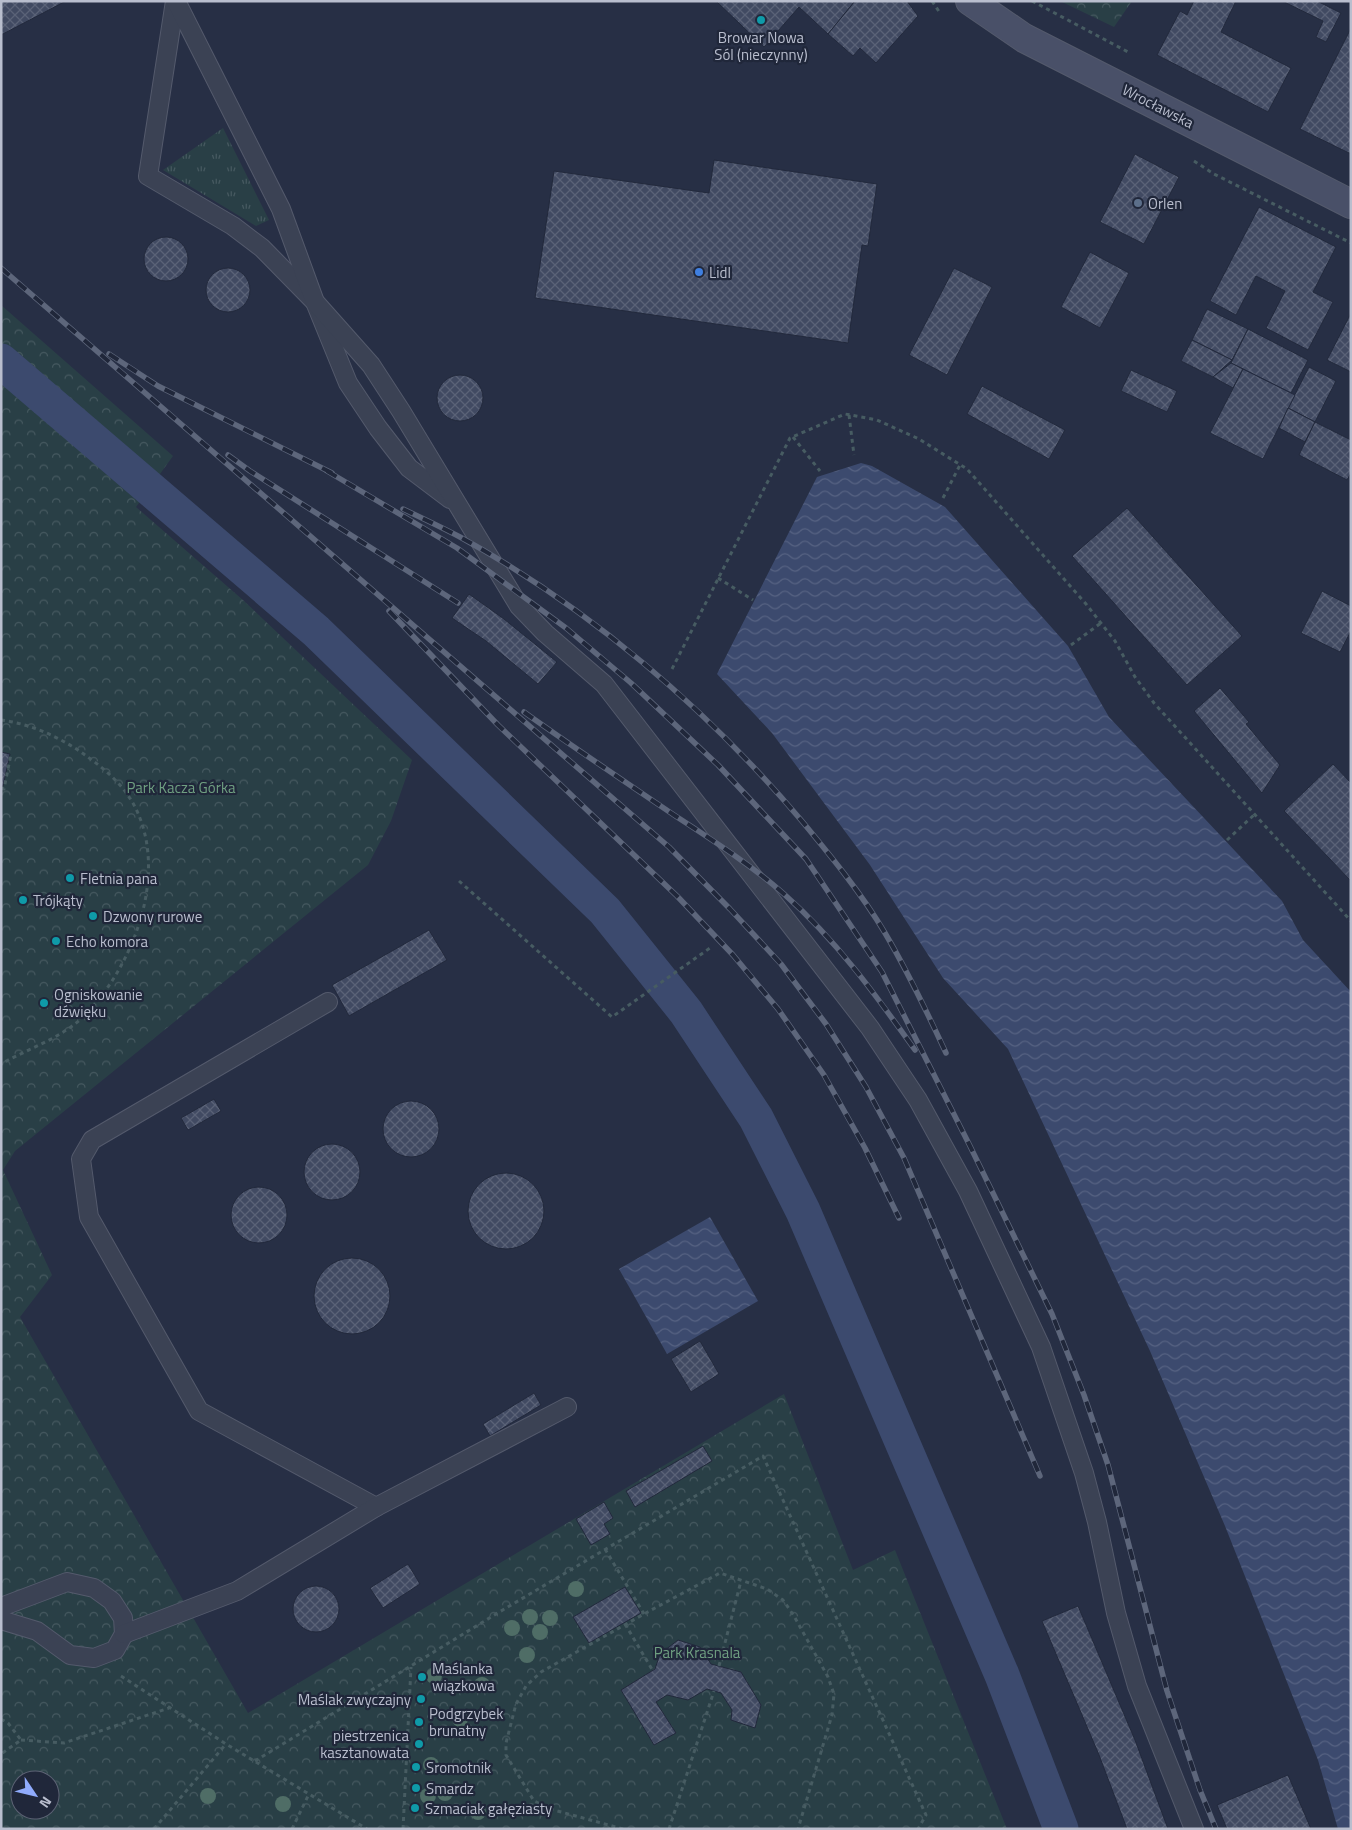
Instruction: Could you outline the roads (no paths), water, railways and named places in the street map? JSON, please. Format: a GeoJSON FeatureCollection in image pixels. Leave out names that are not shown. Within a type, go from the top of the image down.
{"type":"FeatureCollection","features":[{"type":"Feature","properties":{"kind":"street","name":"Wrocławska"},"geometry":{"type":"LineString","coordinates":[[970,1],[1024,38],[1351,204]]}},
{"type":"Feature","properties":{"kind":"lane"},"geometry":{"type":"LineString","coordinates":[[175,1],[281,209],[314,302],[348,383],[378,428],[409,468],[458,506]]}},
{"type":"Feature","properties":{"kind":"lane"},"geometry":{"type":"LineString","coordinates":[[175,1],[148,176],[233,226],[262,248],[371,365],[519,606],[544,633],[604,684],[870,1028],[918,1100],[968,1191],[1041,1347],[1084,1473],[1116,1613],[1137,1686],[1194,1829]]}},
{"type":"Feature","properties":{"kind":"lane"},"geometry":{"type":"LineString","coordinates":[[328,1002],[92,1140],[81,1159],[89,1217],[199,1411],[376,1507]]}},
{"type":"Feature","properties":{"kind":"lane"},"geometry":{"type":"LineString","coordinates":[[124,1634],[237,1591],[376,1507],[567,1408]]}},
{"type":"Feature","properties":{"kind":"lane"},"geometry":{"type":"LineString","coordinates":[[1,1607],[67,1582],[94,1588],[112,1601],[123,1618],[124,1634],[115,1650],[94,1658],[70,1655],[37,1630],[1,1620]]}},
{"type":"Feature","properties":{"kind":"water"},"geometry":{"type":"Polygon","coordinates":[[[861,463],[872,466],[945,507],[1068,646],[1109,717],[1282,901],[1303,940],[1351,992],[1351,1829],[1338,1829],[1318,1760],[1225,1526],[1150,1351],[1008,1049],[943,978],[870,865],[772,733],[717,674],[817,477],[861,463]]]}},
{"type":"Feature","properties":{"kind":"water"},"geometry":{"type":"Polygon","coordinates":[[[710,1217],[758,1301],[667,1354],[619,1269],[710,1217]]]}},
{"type":"Feature","properties":{"kind":"waterway"},"geometry":{"type":"LineString","coordinates":[[1,361],[316,631],[605,911],[686,1012],[756,1118],[803,1211],[1002,1675],[1061,1829]]}},
{"type":"Feature","properties":{"kind":"railway"},"geometry":{"type":"LineString","coordinates":[[1,268],[669,847],[781,964],[826,1024],[866,1087],[904,1158],[1040,1476]]}},
{"type":"Feature","properties":{"kind":"railway"},"geometry":{"type":"LineString","coordinates":[[109,354],[158,386],[332,473]]}},
{"type":"Feature","properties":{"kind":"railway"},"geometry":{"type":"LineString","coordinates":[[228,455],[250,471],[458,603]]}},
{"type":"Feature","properties":{"kind":"railway"},"geometry":{"type":"LineString","coordinates":[[327,471],[457,548],[566,628],[631,683],[718,765],[806,859],[882,972],[1052,1314],[1084,1395],[1108,1465],[1167,1691],[1200,1790],[1216,1829]]}},
{"type":"Feature","properties":{"kind":"railway"},"geometry":{"type":"LineString","coordinates":[[403,509],[460,537],[554,595],[643,663],[725,738],[801,820],[856,889],[902,962],[946,1053]]}},
{"type":"Feature","properties":{"kind":"railway"},"geometry":{"type":"LineString","coordinates":[[389,611],[498,725],[677,896],[733,955],[778,1009],[824,1075],[865,1148],[899,1218]]}},
{"type":"Feature","properties":{"kind":"railway"},"geometry":{"type":"LineString","coordinates":[[524,712],[730,853],[784,894],[838,949],[870,988],[915,1050]]}},
{"type":"Feature","properties":{"kind":"place","name":"Browar Nowa Sól (nieczynny)"},"geometry":{"type":"Point","coordinates":[761,20]}},
{"type":"Feature","properties":{"kind":"place","name":"Orlen"},"geometry":{"type":"Point","coordinates":[1138,203]}},
{"type":"Feature","properties":{"kind":"place","name":"Lidl"},"geometry":{"type":"Point","coordinates":[699,272]}},
{"type":"Feature","properties":{"kind":"place","name":"Fletnia pana"},"geometry":{"type":"Point","coordinates":[70,878]}},
{"type":"Feature","properties":{"kind":"place","name":"Trójkąty"},"geometry":{"type":"Point","coordinates":[23,900]}},
{"type":"Feature","properties":{"kind":"place","name":"Dzwony rurowe"},"geometry":{"type":"Point","coordinates":[93,916]}},
{"type":"Feature","properties":{"kind":"place","name":"Echo komora"},"geometry":{"type":"Point","coordinates":[56,941]}},
{"type":"Feature","properties":{"kind":"place","name":"Ogniskowanie dźwięku"},"geometry":{"type":"Point","coordinates":[44,1003]}},
{"type":"Feature","properties":{"kind":"place","name":"Maślanka wiązkowa"},"geometry":{"type":"Point","coordinates":[422,1677]}},
{"type":"Feature","properties":{"kind":"place","name":"Maślak zwyczajny"},"geometry":{"type":"Point","coordinates":[421,1699]}},
{"type":"Feature","properties":{"kind":"place","name":"Podgrzybek brunatny"},"geometry":{"type":"Point","coordinates":[419,1722]}},
{"type":"Feature","properties":{"kind":"place","name":"piestrzenica kasztanowata"},"geometry":{"type":"Point","coordinates":[419,1744]}},
{"type":"Feature","properties":{"kind":"place","name":"Sromotnik"},"geometry":{"type":"Point","coordinates":[416,1767]}},
{"type":"Feature","properties":{"kind":"place","name":"Smardz"},"geometry":{"type":"Point","coordinates":[416,1788]}},
{"type":"Feature","properties":{"kind":"place","name":"Szmaciak gałęziasty"},"geometry":{"type":"Point","coordinates":[415,1808]}},
{"type":"Feature","properties":{"kind":"park label","name":"Park Kacza Górka"},"geometry":{"type":"Point","coordinates":[181,787]}},
{"type":"Feature","properties":{"kind":"park label","name":"Park Krasnala"},"geometry":{"type":"Point","coordinates":[697,1652]}}]}
